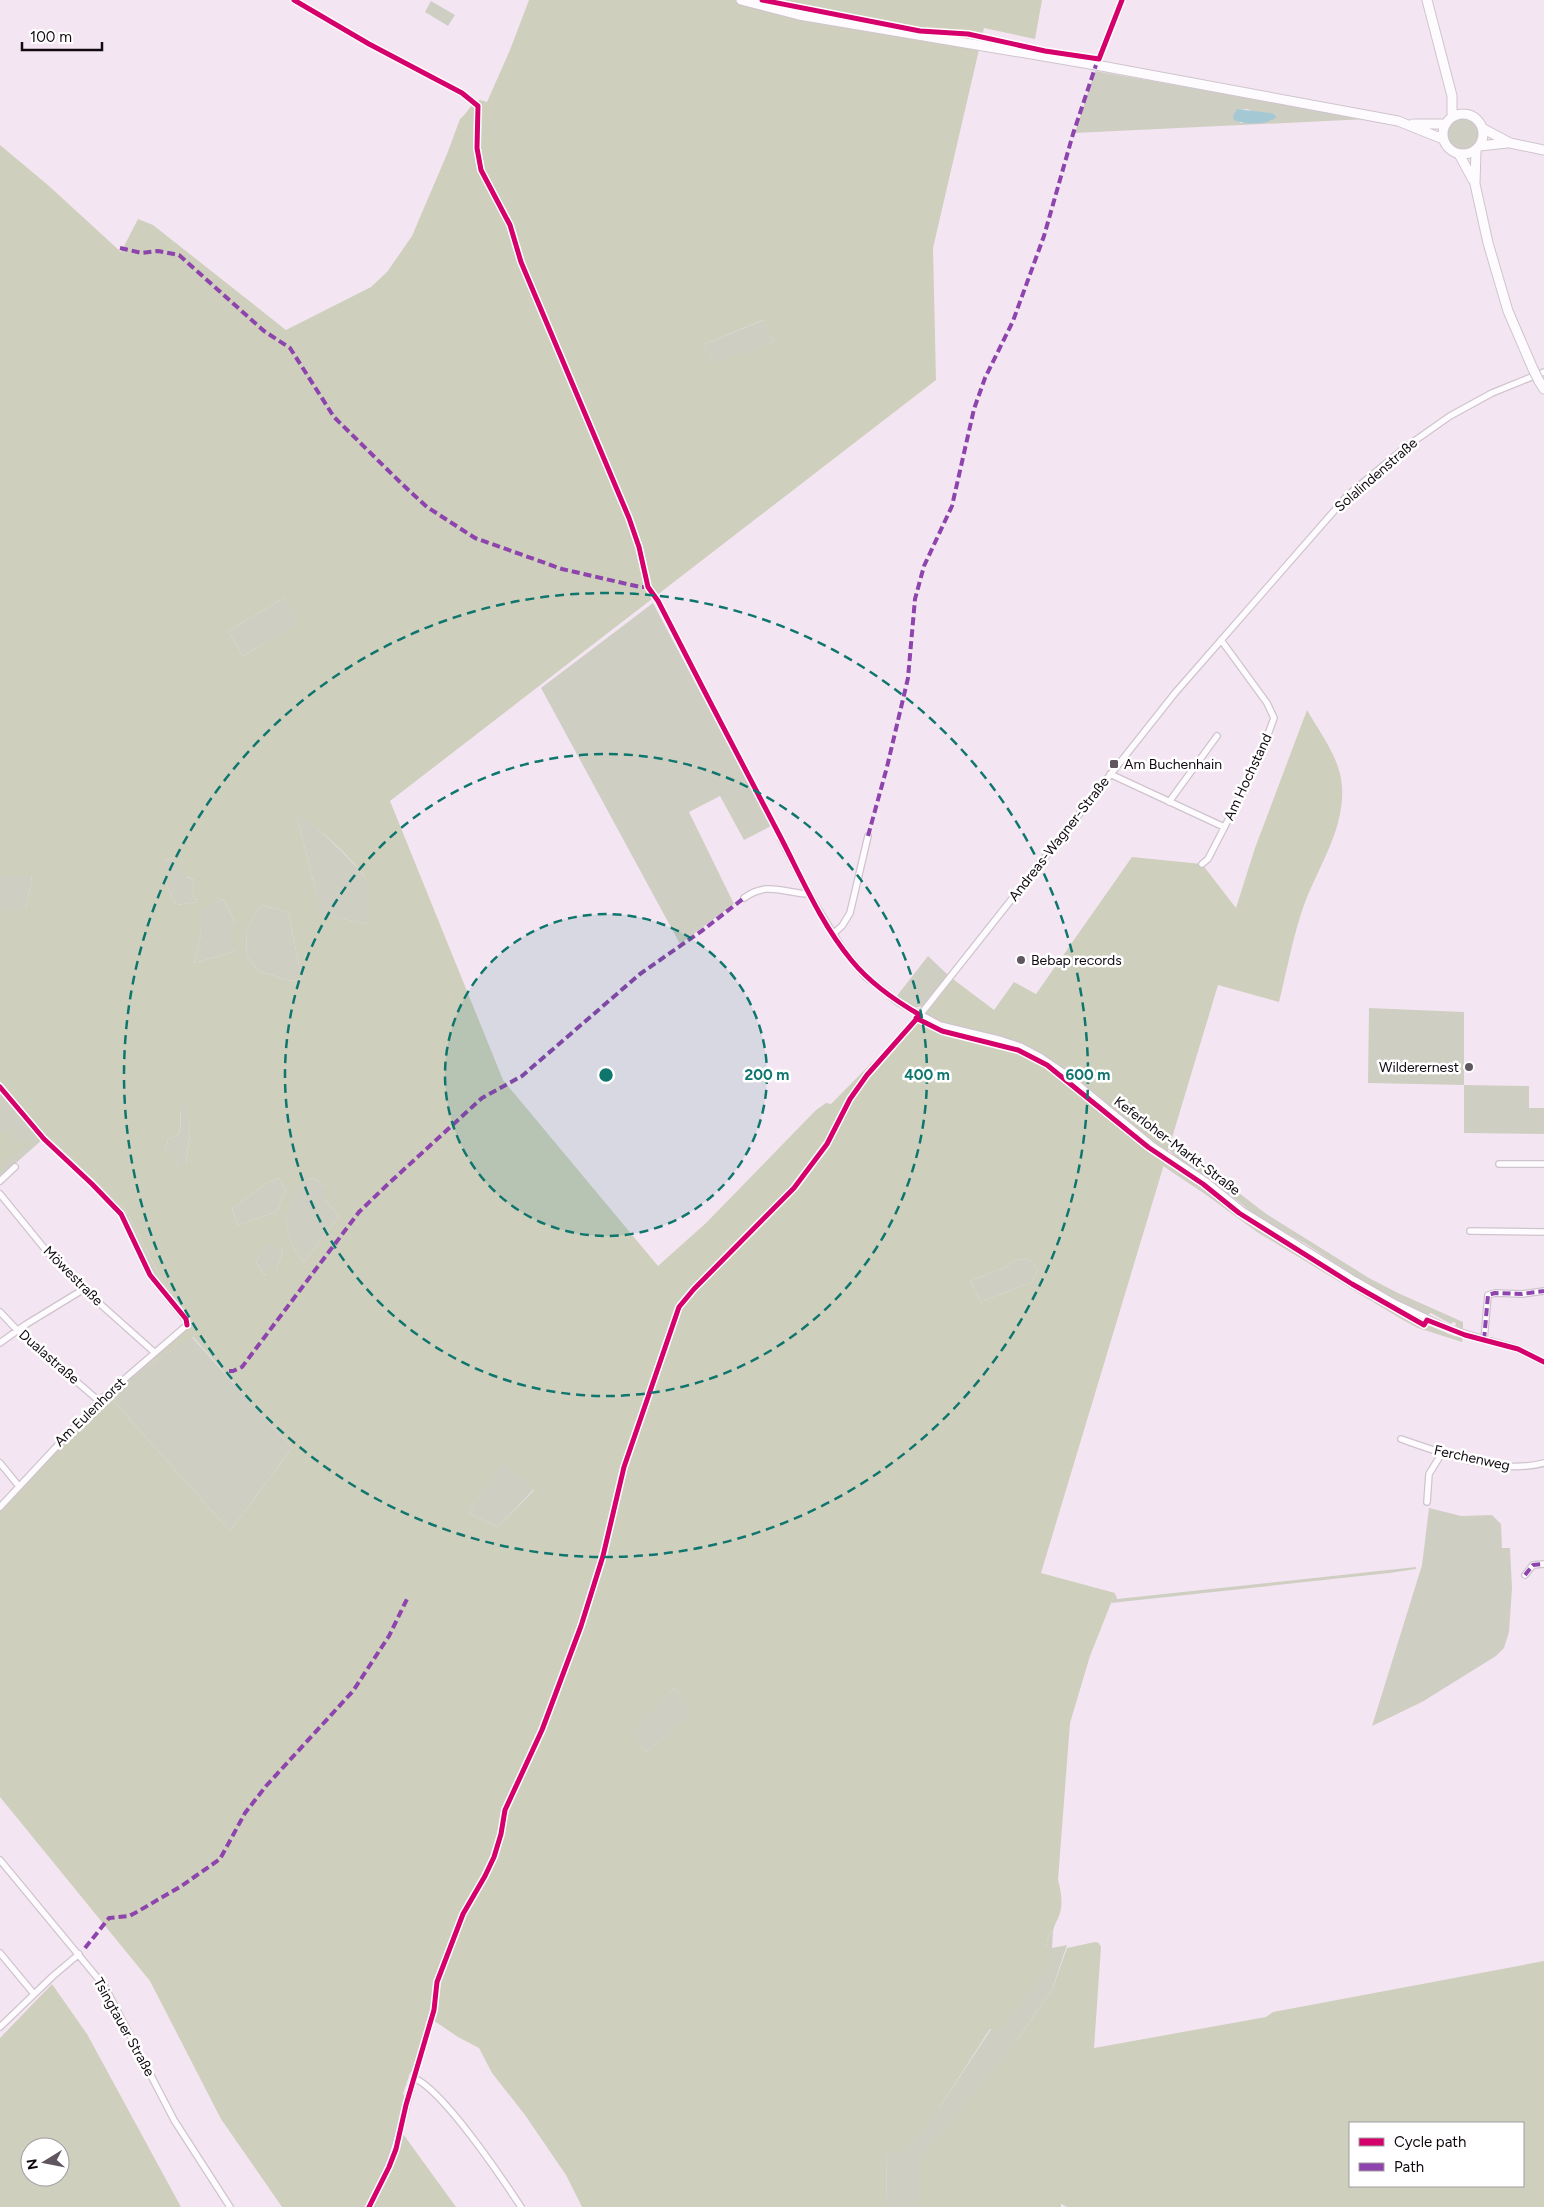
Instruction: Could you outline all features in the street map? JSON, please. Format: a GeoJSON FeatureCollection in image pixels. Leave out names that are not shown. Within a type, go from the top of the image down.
{"type":"FeatureCollection","features":[{"type":"Feature","properties":{"kind":"main road"},"geometry":{"type":"LineString","coordinates":[[740,0],[799,15],[1152,75],[1410,124],[1443,139],[1448,147],[1459,154],[1475,184],[1500,286],[1518,337],[1544,389]]}},
{"type":"Feature","properties":{"kind":"main road"},"geometry":{"type":"LineString","coordinates":[[1427,0],[1452,96],[1463,114],[1475,118],[1482,128],[1510,143],[1544,150]]}},
{"type":"Feature","properties":{"kind":"main road"},"geometry":{"type":"LineString","coordinates":[[1443,139],[1449,120],[1452,96]]}},
{"type":"Feature","properties":{"kind":"main road"},"geometry":{"type":"LineString","coordinates":[[1410,124],[1449,120],[1463,114]]}},
{"type":"Feature","properties":{"kind":"main road"},"geometry":{"type":"LineString","coordinates":[[1475,184],[1478,148],[1483,137],[1482,128]]}},
{"type":"Feature","properties":{"kind":"main road"},"geometry":{"type":"LineString","coordinates":[[1459,154],[1468,154],[1478,148],[1510,143]]}},
{"type":"Feature","properties":{"kind":"street","name":"Solalindenstraße"},"geometry":{"type":"LineString","coordinates":[[1240,619],[1348,495],[1403,449],[1467,406],[1544,372]]}},
{"type":"Feature","properties":{"kind":"street","name":"Andreas-Wagner-Straße"},"geometry":{"type":"LineString","coordinates":[[920,1015],[1110,774],[1240,619]]}},
{"type":"Feature","properties":{"kind":"street","name":"Am Hochstand"},"geometry":{"type":"LineString","coordinates":[[1202,864],[1208,859],[1257,764],[1274,718],[1267,703],[1221,640]]}},
{"type":"Feature","properties":{"kind":"street"},"geometry":{"type":"LineString","coordinates":[[1169,802],[1217,736]]}},
{"type":"Feature","properties":{"kind":"street"},"geometry":{"type":"LineString","coordinates":[[1110,774],[1224,828]]}},
{"type":"Feature","properties":{"kind":"street"},"geometry":{"type":"LineString","coordinates":[[833,934],[842,926],[850,913],[868,836]]}},
{"type":"Feature","properties":{"kind":"street","name":"Keferloher-Markt-Straße"},"geometry":{"type":"LineString","coordinates":[[781,839],[809,894],[851,961],[865,976],[899,1004],[930,1021],[955,1030],[1020,1046],[1041,1057],[1063,1072],[1152,1145],[1206,1180],[1254,1217],[1393,1302],[1450,1330],[1518,1349],[1544,1362]]}},
{"type":"Feature","properties":{"kind":"street"},"geometry":{"type":"LineString","coordinates":[[744,898],[755,890],[766,888],[809,894]]}},
{"type":"Feature","properties":{"kind":"street"},"geometry":{"type":"LineString","coordinates":[[1499,1164],[1544,1164]]}},
{"type":"Feature","properties":{"kind":"street"},"geometry":{"type":"LineString","coordinates":[[0,1181],[15,1167]]}},
{"type":"Feature","properties":{"kind":"street","name":"Möwestraße"},"geometry":{"type":"LineString","coordinates":[[0,1194],[49,1254],[84,1290],[154,1352]]}},
{"type":"Feature","properties":{"kind":"street"},"geometry":{"type":"LineString","coordinates":[[1470,1231],[1544,1232]]}},
{"type":"Feature","properties":{"kind":"street"},"geometry":{"type":"LineString","coordinates":[[0,1343],[17,1330],[84,1290]]}},
{"type":"Feature","properties":{"kind":"street"},"geometry":{"type":"LineString","coordinates":[[1484,1340],[1488,1295],[1544,1291]]}},
{"type":"Feature","properties":{"kind":"street","name":"Dualastraße"},"geometry":{"type":"LineString","coordinates":[[0,1312],[17,1330],[99,1401]]}},
{"type":"Feature","properties":{"kind":"street","name":"Am Eulenhorst"},"geometry":{"type":"LineString","coordinates":[[0,1507],[18,1485],[99,1401],[187,1325]]}},
{"type":"Feature","properties":{"kind":"street","name":"Ferchenweg"},"geometry":{"type":"LineString","coordinates":[[1401,1439],[1442,1453],[1498,1466],[1516,1468],[1544,1463]]}},
{"type":"Feature","properties":{"kind":"street"},"geometry":{"type":"LineString","coordinates":[[1426,1502],[1430,1474],[1442,1453]]}},
{"type":"Feature","properties":{"kind":"street"},"geometry":{"type":"LineString","coordinates":[[0,1463],[18,1485]]}},
{"type":"Feature","properties":{"kind":"street"},"geometry":{"type":"LineString","coordinates":[[1524,1575],[1533,1565],[1544,1564]]}},
{"type":"Feature","properties":{"kind":"street","name":"Tsingtauer Straße"},"geometry":{"type":"LineString","coordinates":[[0,1860],[105,1987],[174,2120],[230,2207]]}},
{"type":"Feature","properties":{"kind":"street"},"geometry":{"type":"LineString","coordinates":[[0,1953],[34,1994]]}},
{"type":"Feature","properties":{"kind":"street"},"geometry":{"type":"LineString","coordinates":[[0,2027],[79,1954]]}},
{"type":"Feature","properties":{"kind":"street"},"geometry":{"type":"LineString","coordinates":[[369,2207],[392,2158],[414,2078],[429,2088],[451,2112],[475,2142],[521,2207]]}},
{"type":"Feature","properties":{"kind":"shaded area"},"geometry":{"type":"Polygon","coordinates":[[[431,1],[455,15],[448,26],[425,12],[431,1]]]}},
{"type":"Feature","properties":{"kind":"shaded area"},"geometry":{"type":"Polygon","coordinates":[[[1095,71],[1368,119],[1075,133],[1095,71]],[[1247,109],[1235,112],[1240,123],[1274,120],[1247,109]]]}},
{"type":"Feature","properties":{"kind":"shaded area"},"geometry":{"type":"Polygon","coordinates":[[[1463,118],[1469,119],[1474,123],[1478,128],[1478,140],[1474,145],[1469,149],[1463,150],[1457,149],[1452,145],[1448,140],[1447,134],[1448,128],[1452,123],[1457,119],[1463,118]]]}},
{"type":"Feature","properties":{"kind":"shaded area"},"geometry":{"type":"Polygon","coordinates":[[[764,320],[774,341],[714,365],[705,344],[764,320]]]}},
{"type":"Feature","properties":{"kind":"shaded area"},"geometry":{"type":"Polygon","coordinates":[[[284,598],[299,623],[243,656],[228,631],[284,598]]]}},
{"type":"Feature","properties":{"kind":"shaded area"},"geometry":{"type":"Polygon","coordinates":[[[653,603],[771,826],[744,840],[720,796],[689,812],[734,904],[680,944],[541,688],[653,603]]]}},
{"type":"Feature","properties":{"kind":"shaded area"},"geometry":{"type":"Polygon","coordinates":[[[301,814],[339,848],[366,878],[370,894],[368,924],[318,914],[316,892],[297,818],[301,814]]]}},
{"type":"Feature","properties":{"kind":"shaded area"},"geometry":{"type":"Polygon","coordinates":[[[175,857],[187,877],[194,880],[193,896],[197,902],[176,905],[166,884],[164,861],[175,857]]]}},
{"type":"Feature","properties":{"kind":"shaded area"},"geometry":{"type":"Polygon","coordinates":[[[0,876],[32,876],[26,909],[0,909],[0,876]]]}},
{"type":"Feature","properties":{"kind":"shaded area"},"geometry":{"type":"Polygon","coordinates":[[[223,899],[235,923],[236,951],[194,963],[201,934],[199,912],[223,899]]]}},
{"type":"Feature","properties":{"kind":"shaded area"},"geometry":{"type":"Polygon","coordinates":[[[261,905],[288,912],[302,979],[291,981],[258,971],[246,955],[247,928],[261,905]]]}},
{"type":"Feature","properties":{"kind":"shaded area"},"geometry":{"type":"Polygon","coordinates":[[[928,956],[948,975],[923,1006],[914,1008],[896,997],[928,956]]]}},
{"type":"Feature","properties":{"kind":"shaded area"},"geometry":{"type":"Polygon","coordinates":[[[1369,1008],[1464,1012],[1464,1085],[1368,1083],[1369,1008]]]}},
{"type":"Feature","properties":{"kind":"shaded area"},"geometry":{"type":"Polygon","coordinates":[[[1464,1085],[1529,1086],[1529,1108],[1544,1108],[1544,1134],[1464,1133],[1464,1085]]]}},
{"type":"Feature","properties":{"kind":"shaded area"},"geometry":{"type":"Polygon","coordinates":[[[5,1087],[9,1089],[56,1143],[126,1210],[161,1279],[190,1316],[191,1322],[187,1328],[147,1276],[123,1222],[117,1213],[43,1139],[0,1177],[0,1094],[6,1095],[5,1087]]]}},
{"type":"Feature","properties":{"kind":"shaded area"},"geometry":{"type":"Polygon","coordinates":[[[185,1101],[187,1103],[190,1131],[186,1164],[178,1164],[165,1147],[168,1143],[167,1140],[177,1135],[180,1130],[181,1110],[185,1101]]]}},
{"type":"Feature","properties":{"kind":"shaded area"},"geometry":{"type":"Polygon","coordinates":[[[1170,1146],[1213,1173],[1265,1213],[1369,1278],[1463,1322],[1463,1329],[1455,1326],[1456,1323],[1453,1322],[1451,1324],[1431,1313],[1427,1315],[1404,1305],[1359,1279],[1306,1244],[1261,1219],[1208,1178],[1180,1161],[1169,1150],[1170,1146]]]}},
{"type":"Feature","properties":{"kind":"shaded area"},"geometry":{"type":"Polygon","coordinates":[[[1165,1161],[1202,1185],[1252,1223],[1407,1319],[1425,1327],[1428,1325],[1454,1336],[1463,1337],[1462,1342],[1418,1328],[1403,1320],[1257,1232],[1163,1166],[1165,1161]]]}},
{"type":"Feature","properties":{"kind":"shaded area"},"geometry":{"type":"Polygon","coordinates":[[[279,1178],[286,1190],[276,1212],[238,1225],[232,1209],[265,1184],[279,1178]]]}},
{"type":"Feature","properties":{"kind":"shaded area"},"geometry":{"type":"Polygon","coordinates":[[[313,1178],[324,1186],[324,1199],[339,1216],[304,1262],[289,1238],[286,1222],[289,1204],[297,1188],[306,1180],[313,1178]]]}},
{"type":"Feature","properties":{"kind":"shaded area"},"geometry":{"type":"Polygon","coordinates":[[[267,1243],[283,1250],[276,1270],[267,1275],[263,1274],[256,1262],[267,1243]]]}},
{"type":"Feature","properties":{"kind":"shaded area"},"geometry":{"type":"Polygon","coordinates":[[[1022,1259],[1031,1261],[1038,1270],[1032,1282],[981,1302],[970,1281],[1009,1266],[1012,1261],[1022,1259]]]}},
{"type":"Feature","properties":{"kind":"shaded area"},"geometry":{"type":"Polygon","coordinates":[[[192,1337],[292,1448],[230,1531],[108,1395],[153,1362],[192,1337]]]}},
{"type":"Feature","properties":{"kind":"shaded area"},"geometry":{"type":"Polygon","coordinates":[[[503,1462],[534,1489],[498,1527],[468,1513],[503,1462]]]}},
{"type":"Feature","properties":{"kind":"shaded area"},"geometry":{"type":"Polygon","coordinates":[[[1429,1508],[1461,1516],[1492,1515],[1501,1524],[1502,1548],[1510,1548],[1512,1588],[1509,1632],[1504,1648],[1496,1656],[1422,1702],[1372,1726],[1422,1565],[1429,1508]]]}},
{"type":"Feature","properties":{"kind":"shaded area"},"geometry":{"type":"Polygon","coordinates":[[[1416,1567],[1416,1569],[1389,1573],[1111,1603],[1115,1593],[1117,1599],[1416,1567]]]}},
{"type":"Feature","properties":{"kind":"shaded area"},"geometry":{"type":"Polygon","coordinates":[[[674,1688],[693,1714],[646,1752],[631,1732],[674,1688]]]}},
{"type":"Feature","properties":{"kind":"shaded area"},"geometry":{"type":"Polygon","coordinates":[[[1053,1932],[1052,1948],[1067,1945],[1052,1990],[919,2179],[919,2207],[886,2207],[887,2152],[940,2107],[991,2029],[999,2032],[1046,1948],[1049,1934],[1053,1932]]]}},
{"type":"Feature","properties":{"kind":"green space"},"geometry":{"type":"Polygon","coordinates":[[[529,0],[1042,0],[1035,39],[984,28],[933,248],[936,380],[390,801],[503,1080],[658,1266],[706,1223],[816,1110],[826,1103],[831,1104],[914,1020],[919,1021],[953,979],[994,1010],[1014,982],[1036,994],[1132,857],[1202,864],[1236,908],[1255,848],[1307,710],[1329,746],[1338,766],[1342,786],[1342,802],[1335,833],[1300,917],[1279,1002],[1218,985],[1041,1573],[1115,1593],[1090,1656],[1070,1723],[1058,1880],[1061,1892],[1061,1905],[1053,1932],[1049,1934],[1046,1948],[1050,1952],[1051,1963],[999,2033],[990,2029],[940,2107],[904,2153],[887,2152],[886,2207],[582,2207],[566,2175],[525,2115],[492,2073],[479,2048],[458,2037],[430,2018],[413,2071],[410,2073],[403,2094],[405,2096],[398,2127],[456,2207],[282,2207],[221,2119],[150,1981],[0,1797],[0,1510],[22,1484],[108,1395],[230,1531],[292,1448],[193,1337],[153,1362],[125,1384],[187,1328],[191,1322],[190,1316],[161,1279],[126,1210],[56,1143],[0,1081],[0,909],[26,909],[32,876],[0,876],[0,145],[49,186],[121,252],[138,219],[153,225],[286,330],[371,287],[387,272],[412,236],[460,119],[477,101],[487,102],[529,0]],[[763,320],[705,344],[714,364],[774,341],[763,320]],[[284,598],[228,631],[243,656],[298,623],[284,598]],[[301,815],[297,818],[316,892],[319,914],[368,924],[369,885],[365,877],[349,858],[301,815]],[[175,857],[164,861],[172,878],[166,884],[176,905],[197,902],[193,896],[194,880],[181,872],[175,857]],[[223,899],[200,912],[201,934],[194,963],[236,951],[230,935],[235,923],[223,899]],[[261,905],[247,928],[246,955],[258,971],[291,981],[302,979],[288,912],[261,905]],[[186,1101],[181,1114],[180,1130],[176,1136],[167,1140],[168,1143],[165,1147],[166,1150],[175,1153],[173,1158],[178,1164],[186,1164],[190,1131],[186,1101]],[[279,1178],[265,1184],[232,1209],[238,1225],[276,1212],[286,1190],[279,1178]],[[313,1178],[303,1182],[289,1205],[287,1223],[293,1247],[304,1262],[339,1216],[324,1199],[324,1186],[313,1178]],[[267,1244],[256,1262],[263,1274],[266,1275],[268,1267],[276,1270],[283,1250],[267,1244]],[[1022,1259],[1012,1261],[1009,1266],[970,1281],[981,1302],[1032,1282],[1038,1270],[1031,1261],[1022,1259]],[[503,1463],[468,1513],[498,1527],[534,1490],[503,1463]],[[674,1688],[632,1732],[646,1752],[692,1714],[674,1688]]]}},
{"type":"Feature","properties":{"kind":"green space"},"geometry":{"type":"Polygon","coordinates":[[[9,1127],[13,1127],[16,1131],[12,1137],[15,1144],[22,1140],[28,1141],[29,1146],[18,1150],[16,1156],[7,1160],[0,1175],[0,1131],[5,1133],[9,1127]]]}},
{"type":"Feature","properties":{"kind":"green space"},"geometry":{"type":"Polygon","coordinates":[[[1095,1942],[1099,1943],[1101,1947],[1094,2048],[1266,2017],[1273,2012],[1544,1961],[1544,2207],[1067,2207],[1061,2204],[1061,2207],[919,2207],[919,2161],[1019,2037],[1052,1990],[1067,1948],[1095,1942]]]}},
{"type":"Feature","properties":{"kind":"green space"},"geometry":{"type":"Polygon","coordinates":[[[52,1984],[87,2034],[181,2207],[0,2207],[0,2038],[52,1984]]]}},
{"type":"Feature","properties":{"kind":"water"},"geometry":{"type":"Polygon","coordinates":[[[1237,109],[1270,113],[1276,117],[1273,120],[1262,123],[1238,122],[1234,120],[1233,116],[1237,109]]]}},
{"type":"Feature","properties":{"kind":"marked path"},"geometry":{"type":"LineString","coordinates":[[868,836],[908,678],[915,599],[924,566],[952,506],[974,409],[985,378],[1013,321],[1044,236],[1073,134],[1096,65]]}},
{"type":"Feature","properties":{"kind":"marked path"},"geometry":{"type":"LineString","coordinates":[[120,248],[142,253],[158,251],[179,255],[264,331],[290,348],[334,417],[403,485],[427,507],[475,538],[562,569],[640,587],[648,587]]}},
{"type":"Feature","properties":{"kind":"marked path"},"geometry":{"type":"LineString","coordinates":[[229,1371],[242,1367],[359,1212],[387,1185],[482,1098],[522,1076],[640,974],[703,930],[744,898]]}},
{"type":"Feature","properties":{"kind":"marked path"},"geometry":{"type":"LineString","coordinates":[[1484,1340],[1488,1295],[1544,1291]]}},
{"type":"Feature","properties":{"kind":"marked path"},"geometry":{"type":"LineString","coordinates":[[1525,1575],[1533,1565],[1544,1564]]}},
{"type":"Feature","properties":{"kind":"marked path"},"geometry":{"type":"LineString","coordinates":[[85,1948],[109,1918],[129,1916],[135,1913],[180,1887],[220,1859],[245,1813],[266,1786],[353,1691],[389,1636],[407,1599]]}},
{"type":"Feature","properties":{"kind":"cycle path"},"geometry":{"type":"LineString","coordinates":[[294,0],[369,44],[462,93],[478,106],[477,148],[481,170],[510,225],[521,262],[629,518],[639,547],[648,587],[658,601],[805,887],[831,933],[867,977],[892,997],[920,1015],[867,1075],[850,1099],[827,1144],[794,1188],[694,1289],[679,1307],[624,1467],[603,1556],[581,1626],[542,1730],[505,1810],[501,1834],[494,1857],[463,1914],[437,1982],[434,2010],[406,2105],[396,2149],[369,2207]]}},
{"type":"Feature","properties":{"kind":"cycle path"},"geometry":{"type":"LineString","coordinates":[[762,0],[920,31],[968,34],[1045,51],[1099,59],[1122,0]]}},
{"type":"Feature","properties":{"kind":"cycle path"},"geometry":{"type":"LineString","coordinates":[[916,1018],[942,1031],[1018,1050],[1047,1065],[1148,1147],[1203,1184],[1239,1213],[1352,1284],[1424,1325],[1427,1320],[1465,1335],[1518,1349],[1544,1362]]}},
{"type":"Feature","properties":{"kind":"cycle path"},"geometry":{"type":"LineString","coordinates":[[0,1087],[44,1139],[121,1214],[150,1275],[186,1319],[187,1325]]}},
{"type":"Feature","properties":{"kind":"place","name":"Am Buchenhain"},"geometry":{"type":"Point","coordinates":[1114,764]}},
{"type":"Feature","properties":{"kind":"place","name":"Bebap records"},"geometry":{"type":"Point","coordinates":[1021,960]}},
{"type":"Feature","properties":{"kind":"place","name":"Wilderernest"},"geometry":{"type":"Point","coordinates":[1469,1067]}}]}
